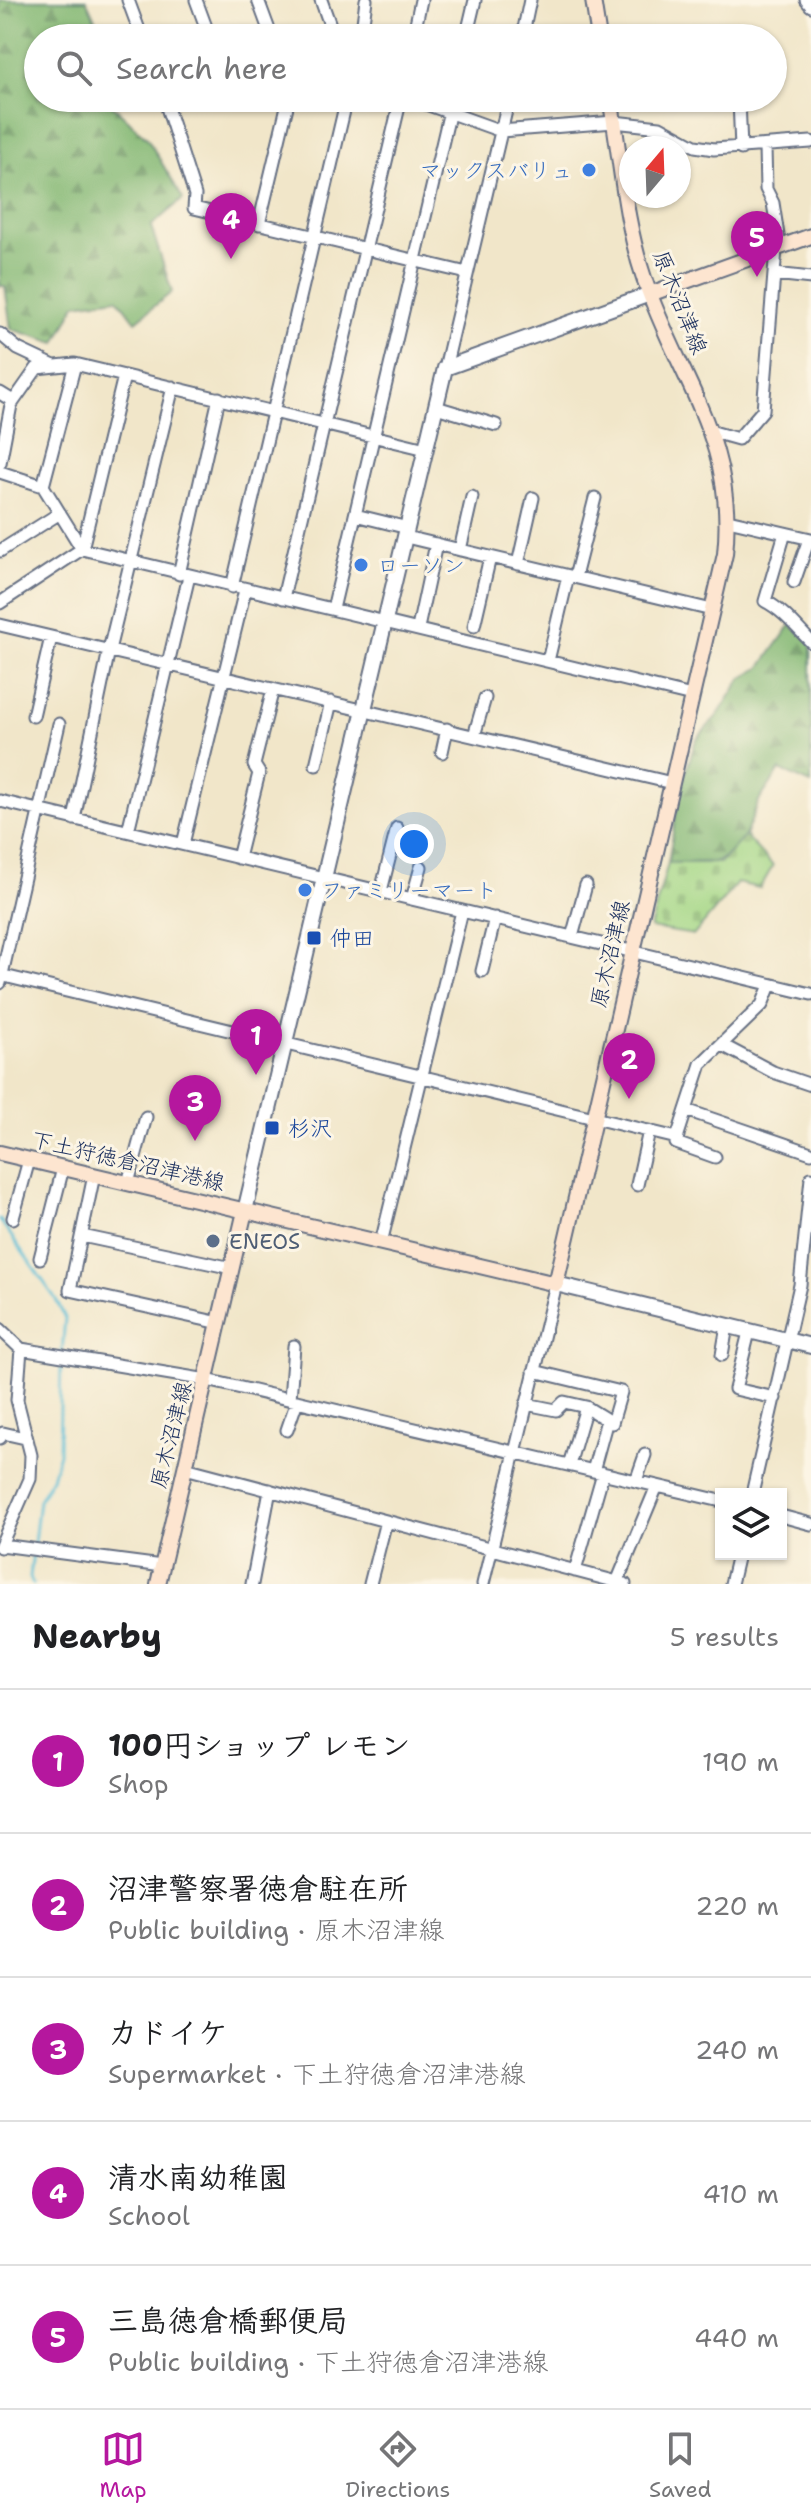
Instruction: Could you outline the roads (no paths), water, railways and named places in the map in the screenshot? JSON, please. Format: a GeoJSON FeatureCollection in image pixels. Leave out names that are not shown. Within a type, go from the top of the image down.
{"type":"FeatureCollection","features":[{"type":"Feature","properties":{"kind":"main road"},"geometry":{"type":"LineString","coordinates":[[593,0],[597,24]]}},
{"type":"Feature","properties":{"kind":"main road","name":"原木沼津線"},"geometry":{"type":"LineString","coordinates":[[556,1284],[725,554],[728,520],[725,480],[713,432],[650,294],[627,215],[612,112]]}},
{"type":"Feature","properties":{"kind":"main road"},"geometry":{"type":"LineString","coordinates":[[650,294],[811,236]]}},
{"type":"Feature","properties":{"kind":"main road","name":"下土狩徳倉沼津港線"},"geometry":{"type":"LineString","coordinates":[[0,1153],[245,1211]]}},
{"type":"Feature","properties":{"kind":"main road"},"geometry":{"type":"LineString","coordinates":[[245,1211],[556,1284]]}},
{"type":"Feature","properties":{"kind":"main road","name":"原木沼津線"},"geometry":{"type":"LineString","coordinates":[[158,1584],[245,1211]]}},
{"type":"Feature","properties":{"kind":"street"},"geometry":{"type":"LineString","coordinates":[[128,0],[137,24]]}},
{"type":"Feature","properties":{"kind":"street"},"geometry":{"type":"LineString","coordinates":[[196,0],[205,24]]}},
{"type":"Feature","properties":{"kind":"street"},"geometry":{"type":"LineString","coordinates":[[258,0],[267,24]]}},
{"type":"Feature","properties":{"kind":"street"},"geometry":{"type":"LineString","coordinates":[[321,0],[330,24]]}},
{"type":"Feature","properties":{"kind":"street"},"geometry":{"type":"LineString","coordinates":[[363,24],[366,0]]}},
{"type":"Feature","properties":{"kind":"street"},"geometry":{"type":"LineString","coordinates":[[416,24],[421,0]]}},
{"type":"Feature","properties":{"kind":"street"},"geometry":{"type":"LineString","coordinates":[[469,24],[475,0]]}},
{"type":"Feature","properties":{"kind":"street"},"geometry":{"type":"LineString","coordinates":[[525,24],[530,0]]}},
{"type":"Feature","properties":{"kind":"street"},"geometry":{"type":"LineString","coordinates":[[168,112],[195,195],[194,208],[467,273]]}},
{"type":"Feature","properties":{"kind":"street"},"geometry":{"type":"LineString","coordinates":[[259,224],[286,112]]}},
{"type":"Feature","properties":{"kind":"street"},"geometry":{"type":"LineString","coordinates":[[232,587],[344,112]]}},
{"type":"Feature","properties":{"kind":"street"},"geometry":{"type":"LineString","coordinates":[[283,598],[398,112]]}},
{"type":"Feature","properties":{"kind":"street"},"geometry":{"type":"LineString","coordinates":[[333,609],[450,112],[501,131],[614,122],[663,127],[701,147],[765,148],[811,142]]}},
{"type":"Feature","properties":{"kind":"street"},"geometry":{"type":"LineString","coordinates":[[245,1211],[506,112]]}},
{"type":"Feature","properties":{"kind":"street"},"geometry":{"type":"LineString","coordinates":[[740,112],[741,149]]}},
{"type":"Feature","properties":{"kind":"street"},"geometry":{"type":"LineString","coordinates":[[713,432],[738,439],[763,410],[778,248],[773,203],[766,189],[765,148]]}},
{"type":"Feature","properties":{"kind":"street"},"geometry":{"type":"LineString","coordinates":[[775,274],[811,278]]}},
{"type":"Feature","properties":{"kind":"street"},"geometry":{"type":"LineString","coordinates":[[445,368],[650,294]]}},
{"type":"Feature","properties":{"kind":"street"},"geometry":{"type":"LineString","coordinates":[[0,334],[18,349],[55,366]]}},
{"type":"Feature","properties":{"kind":"street"},"geometry":{"type":"LineString","coordinates":[[0,463],[13,401],[37,368],[75,364],[426,449]]}},
{"type":"Feature","properties":{"kind":"street"},"geometry":{"type":"LineString","coordinates":[[43,486],[75,364]]}},
{"type":"Feature","properties":{"kind":"street"},"geometry":{"type":"LineString","coordinates":[[0,603],[82,549],[124,376]]}},
{"type":"Feature","properties":{"kind":"street"},"geometry":{"type":"LineString","coordinates":[[74,819],[109,650],[173,387]]}},
{"type":"Feature","properties":{"kind":"street"},"geometry":{"type":"LineString","coordinates":[[0,393],[13,401]]}},
{"type":"Feature","properties":{"kind":"street"},"geometry":{"type":"LineString","coordinates":[[128,831],[168,664],[219,398]]}},
{"type":"Feature","properties":{"kind":"street"},"geometry":{"type":"LineString","coordinates":[[436,407],[496,425]]}},
{"type":"Feature","properties":{"kind":"street"},"geometry":{"type":"LineString","coordinates":[[0,472],[43,486],[82,549],[692,696]]}},
{"type":"Feature","properties":{"kind":"street"},"geometry":{"type":"LineString","coordinates":[[460,550],[472,497]]}},
{"type":"Feature","properties":{"kind":"street"},"geometry":{"type":"LineString","coordinates":[[518,564],[533,498]]}},
{"type":"Feature","properties":{"kind":"street"},"geometry":{"type":"LineString","coordinates":[[548,661],[595,498]]}},
{"type":"Feature","properties":{"kind":"street"},"geometry":{"type":"LineString","coordinates":[[0,551],[60,513]]}},
{"type":"Feature","properties":{"kind":"street"},"geometry":{"type":"LineString","coordinates":[[355,515],[436,544],[712,610]]}},
{"type":"Feature","properties":{"kind":"street"},"geometry":{"type":"LineString","coordinates":[[728,520],[810,539],[794,582]]}},
{"type":"Feature","properties":{"kind":"street"},"geometry":{"type":"LineString","coordinates":[[785,533],[765,601],[779,608],[788,622],[811,642]]}},
{"type":"Feature","properties":{"kind":"street"},"geometry":{"type":"LineString","coordinates":[[418,628],[436,544]]}},
{"type":"Feature","properties":{"kind":"street"},"geometry":{"type":"LineString","coordinates":[[474,626],[490,557]]}},
{"type":"Feature","properties":{"kind":"street"},"geometry":{"type":"LineString","coordinates":[[183,844],[245,590]]}},
{"type":"Feature","properties":{"kind":"street"},"geometry":{"type":"LineString","coordinates":[[0,625],[672,783]]}},
{"type":"Feature","properties":{"kind":"street"},"geometry":{"type":"LineString","coordinates":[[33,716],[51,637]]}},
{"type":"Feature","properties":{"kind":"street"},"geometry":{"type":"LineString","coordinates":[[238,858],[259,773],[254,765],[273,689]]}},
{"type":"Feature","properties":{"kind":"street"},"geometry":{"type":"LineString","coordinates":[[474,736],[485,698]]}},
{"type":"Feature","properties":{"kind":"street"},"geometry":{"type":"LineString","coordinates":[[316,765],[331,702]]}},
{"type":"Feature","properties":{"kind":"street"},"geometry":{"type":"LineString","coordinates":[[59,724],[1,978],[649,1131],[678,1135]]}},
{"type":"Feature","properties":{"kind":"street"},"geometry":{"type":"LineString","coordinates":[[442,752],[447,729]]}},
{"type":"Feature","properties":{"kind":"street"},"geometry":{"type":"LineString","coordinates":[[0,801],[811,994]]}},
{"type":"Feature","properties":{"kind":"street"},"geometry":{"type":"LineString","coordinates":[[381,891],[397,828]]}},
{"type":"Feature","properties":{"kind":"street"},"geometry":{"type":"LineString","coordinates":[[412,899],[421,867]]}},
{"type":"Feature","properties":{"kind":"street"},"geometry":{"type":"LineString","coordinates":[[572,937],[586,885]]}},
{"type":"Feature","properties":{"kind":"street"},"geometry":{"type":"LineString","coordinates":[[381,1243],[462,911]]}},
{"type":"Feature","properties":{"kind":"street"},"geometry":{"type":"LineString","coordinates":[[482,971],[495,918]]}},
{"type":"Feature","properties":{"kind":"street"},"geometry":{"type":"LineString","coordinates":[[715,1157],[676,1143],[678,1135],[701,1064],[762,1005],[770,985]]}},
{"type":"Feature","properties":{"kind":"street"},"geometry":{"type":"LineString","coordinates":[[722,1045],[773,1072],[811,1085]]}},
{"type":"Feature","properties":{"kind":"street"},"geometry":{"type":"LineString","coordinates":[[686,1110],[811,1153]]}},
{"type":"Feature","properties":{"kind":"street"},"geometry":{"type":"LineString","coordinates":[[128,1183],[146,1117]]}},
{"type":"Feature","properties":{"kind":"street"},"geometry":{"type":"LineString","coordinates":[[637,1185],[649,1131]]}},
{"type":"Feature","properties":{"kind":"street"},"geometry":{"type":"LineString","coordinates":[[13,1218],[29,1160]]}},
{"type":"Feature","properties":{"kind":"street"},"geometry":{"type":"LineString","coordinates":[[40,1258],[63,1168]]}},
{"type":"Feature","properties":{"kind":"street"},"geometry":{"type":"LineString","coordinates":[[94,1175],[70,1290],[220,1323]]}},
{"type":"Feature","properties":{"kind":"street"},"geometry":{"type":"LineString","coordinates":[[753,1488],[800,1285],[811,1178]]}},
{"type":"Feature","properties":{"kind":"street"},"geometry":{"type":"LineString","coordinates":[[82,1236],[232,1268]]}},
{"type":"Feature","properties":{"kind":"street"},"geometry":{"type":"LineString","coordinates":[[483,1584],[556,1284],[811,1346]]}},
{"type":"Feature","properties":{"kind":"street"},"geometry":{"type":"LineString","coordinates":[[722,1355],[727,1326]]}},
{"type":"Feature","properties":{"kind":"street"},"geometry":{"type":"LineString","coordinates":[[0,1329],[21,1349],[207,1380],[715,1500]]}},
{"type":"Feature","properties":{"kind":"street"},"geometry":{"type":"LineString","coordinates":[[749,1332],[735,1389],[775,1398]]}},
{"type":"Feature","properties":{"kind":"street"},"geometry":{"type":"LineString","coordinates":[[287,1430],[294,1400],[294,1346]]}},
{"type":"Feature","properties":{"kind":"street"},"geometry":{"type":"LineString","coordinates":[[21,1349],[17,1400],[31,1455],[30,1479],[1,1543],[162,1566]]}},
{"type":"Feature","properties":{"kind":"street"},"geometry":{"type":"LineString","coordinates":[[526,1404],[556,1410],[564,1402],[586,1407],[612,1423],[621,1392],[534,1371]]}},
{"type":"Feature","properties":{"kind":"street"},"geometry":{"type":"LineString","coordinates":[[569,1465],[586,1407]]}},
{"type":"Feature","properties":{"kind":"street"},"geometry":{"type":"LineString","coordinates":[[575,1571],[607,1420]]}},
{"type":"Feature","properties":{"kind":"street"},"geometry":{"type":"LineString","coordinates":[[0,1438],[3,1433],[25,1438]]}},
{"type":"Feature","properties":{"kind":"street"},"geometry":{"type":"LineString","coordinates":[[636,1481],[645,1455]]}},
{"type":"Feature","properties":{"kind":"street"},"geometry":{"type":"LineString","coordinates":[[185,1468],[621,1583],[657,1486]]}},
{"type":"Feature","properties":{"kind":"street"},"geometry":{"type":"LineString","coordinates":[[252,1584],[270,1490]]}},
{"type":"Feature","properties":{"kind":"street"},"geometry":{"type":"LineString","coordinates":[[787,1518],[811,1524]]}},
{"type":"Feature","properties":{"kind":"street"},"geometry":{"type":"LineString","coordinates":[[370,1584],[386,1521]]}},
{"type":"Feature","properties":{"kind":"street"},"geometry":{"type":"LineString","coordinates":[[731,1584],[737,1560]]}},
{"type":"Feature","properties":{"kind":"waterway"},"geometry":{"type":"LineString","coordinates":[[0,1220],[55,1298],[65,1318],[62,1352]]}},
{"type":"Feature","properties":{"kind":"waterway"},"geometry":{"type":"LineString","coordinates":[[33,1584],[30,1577],[39,1500],[52,1478],[59,1453],[61,1360]]}},
{"type":"Feature","properties":{"kind":"place","name":"マックスバリュ"},"geometry":{"type":"Point","coordinates":[589,170]}},
{"type":"Feature","properties":{"kind":"place","name":"清水南幼稚園"},"geometry":{"type":"Point","coordinates":[231,259]}},
{"type":"Feature","properties":{"kind":"place","name":"三島徳倉橋郵便局"},"geometry":{"type":"Point","coordinates":[757,277]}},
{"type":"Feature","properties":{"kind":"place","name":"ローソン"},"geometry":{"type":"Point","coordinates":[361,565]}},
{"type":"Feature","properties":{"kind":"place","name":"ファミリーマート"},"geometry":{"type":"Point","coordinates":[305,890]}},
{"type":"Feature","properties":{"kind":"place","name":"仲田"},"geometry":{"type":"Point","coordinates":[314,938]}},
{"type":"Feature","properties":{"kind":"place","name":"100円ショップ レモン"},"geometry":{"type":"Point","coordinates":[256,1075]}},
{"type":"Feature","properties":{"kind":"place","name":"沼津警察署徳倉駐在所"},"geometry":{"type":"Point","coordinates":[629,1099]}},
{"type":"Feature","properties":{"kind":"place","name":"杉沢"},"geometry":{"type":"Point","coordinates":[272,1128]}},
{"type":"Feature","properties":{"kind":"place","name":"カドイケ"},"geometry":{"type":"Point","coordinates":[195,1141]}},
{"type":"Feature","properties":{"kind":"place","name":"ENEOS"},"geometry":{"type":"Point","coordinates":[213,1241]}}]}
